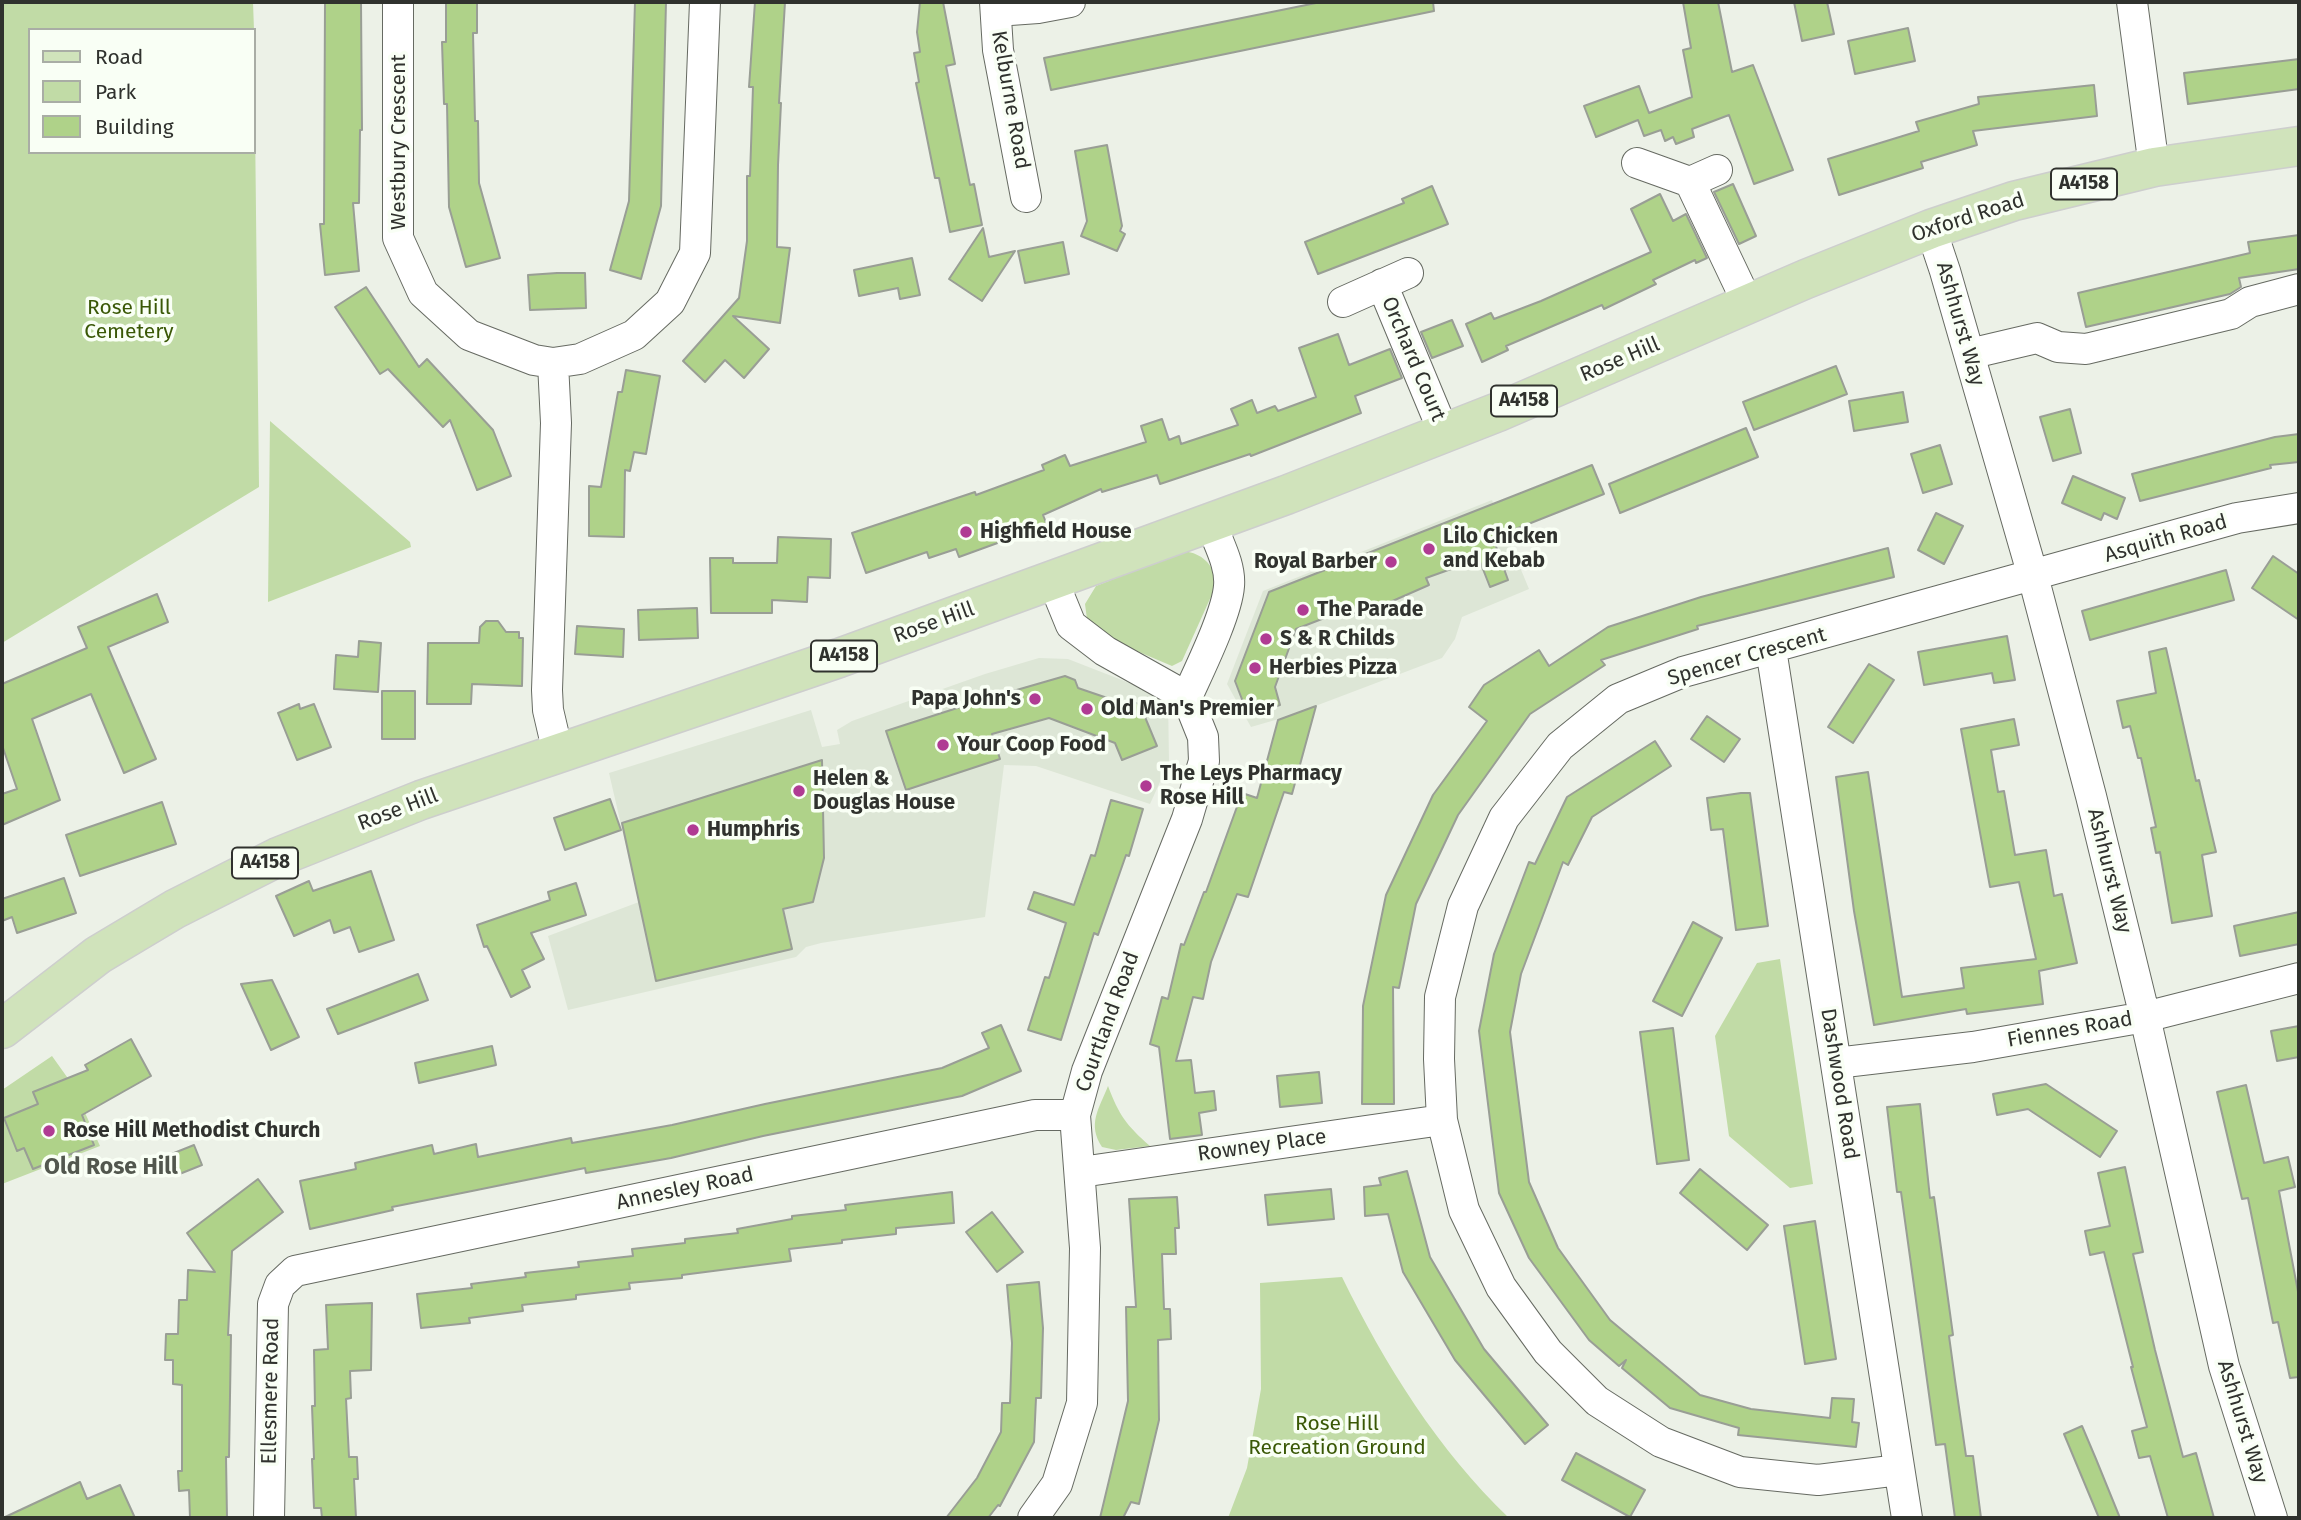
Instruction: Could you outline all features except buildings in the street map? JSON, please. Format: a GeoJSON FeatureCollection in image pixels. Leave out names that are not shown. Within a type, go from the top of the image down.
{"type":"FeatureCollection","features":[{"type":"Feature","properties":{"kind":"main road","name":"Oxford Road"},"geometry":{"type":"LineString","coordinates":[[1846,264],[1931,229],[2014,201],[2154,167],[2299,146]]}},
{"type":"Feature","properties":{"kind":"main road","name":"Rose Hill"},"geometry":{"type":"LineString","coordinates":[[2,1029],[98,955],[239,875],[278,857],[421,800],[815,666],[1211,523],[1511,407],[1846,264]]}},
{"type":"Feature","properties":{"kind":"street","name":"Westbury Crescent"},"geometry":{"type":"LineString","coordinates":[[398,2],[398,238],[423,293],[469,335],[534,360],[553,363],[580,359],[634,335],[670,302],[695,253],[705,2]]}},
{"type":"Feature","properties":{"kind":"street"},"geometry":{"type":"LineString","coordinates":[[995,6],[1038,8],[1070,2]]}},
{"type":"Feature","properties":{"kind":"street"},"geometry":{"type":"LineString","coordinates":[[2132,2],[2154,167]]}},
{"type":"Feature","properties":{"kind":"street","name":"Kelburne Road"},"geometry":{"type":"LineString","coordinates":[[995,6],[998,50],[1026,197]]}},
{"type":"Feature","properties":{"kind":"street"},"geometry":{"type":"LineString","coordinates":[[1637,163],[1690,183],[1748,304]]}},
{"type":"Feature","properties":{"kind":"street"},"geometry":{"type":"LineString","coordinates":[[1690,183],[1717,170]]}},
{"type":"Feature","properties":{"kind":"street","name":"Ashhurst Way"},"geometry":{"type":"LineString","coordinates":[[1931,229],[2033,576],[2145,1017],[2224,1366],[2272,1518]]}},
{"type":"Feature","properties":{"kind":"street","name":"Orchard Court"},"geometry":{"type":"LineString","coordinates":[[1343,302],[1395,279],[1444,433]]}},
{"type":"Feature","properties":{"kind":"street"},"geometry":{"type":"LineString","coordinates":[[1969,354],[2037,338],[2058,347],[2086,349],[2231,314],[2250,302],[2299,289]]}},
{"type":"Feature","properties":{"kind":"street"},"geometry":{"type":"LineString","coordinates":[[553,363],[556,423],[547,690],[548,709],[558,753]]}},
{"type":"Feature","properties":{"kind":"street","name":"Asquith Road"},"geometry":{"type":"LineString","coordinates":[[2033,576],[2238,519],[2299,508]]}},
{"type":"Feature","properties":{"kind":"street"},"geometry":{"type":"LineString","coordinates":[[1053,581],[1071,625],[1105,651],[1186,697],[1224,607],[1229,585],[1227,566],[1211,523]]}},
{"type":"Feature","properties":{"kind":"street","name":"Spencer Crescent"},"geometry":{"type":"LineString","coordinates":[[1899,1470],[1818,1480],[1740,1472],[1661,1442],[1597,1401],[1548,1352],[1501,1287],[1464,1210],[1442,1121],[1438,1059],[1440,997],[1463,906],[1504,818],[1560,746],[1618,699],[1684,672],[2033,576]]}},
{"type":"Feature","properties":{"kind":"street","name":"Dashwood Road"},"geometry":{"type":"LineString","coordinates":[[1771,649],[1907,1518]]}},
{"type":"Feature","properties":{"kind":"street","name":"Courtland Road"},"geometry":{"type":"LineString","coordinates":[[1033,1518],[1057,1484],[1082,1402],[1085,1248],[1075,1115],[1087,1070],[1187,819],[1205,761],[1203,737],[1186,697]]}},
{"type":"Feature","properties":{"kind":"street","name":"Fiennes Road"},"geometry":{"type":"LineString","coordinates":[[1836,1063],[1973,1047],[2145,1017],[2299,978]]}},
{"type":"Feature","properties":{"kind":"street","name":"Annesley Road"},"geometry":{"type":"LineString","coordinates":[[295,1271],[1035,1115],[1075,1115]]}},
{"type":"Feature","properties":{"kind":"street","name":"Rowney Place"},"geometry":{"type":"LineString","coordinates":[[1081,1172],[1442,1121]]}},
{"type":"Feature","properties":{"kind":"street","name":"Ellesmere Road"},"geometry":{"type":"LineString","coordinates":[[269,1518],[273,1304],[280,1284],[295,1271]]}},
{"type":"Feature","properties":{"kind":"shaded area"},"geometry":{"type":"Polygon","coordinates":[[[1492,500],[1529,589],[1462,617],[1455,639],[1442,658],[1289,716],[1251,727],[1227,684],[1263,591],[1492,500]]]}},
{"type":"Feature","properties":{"kind":"shaded area"},"geometry":{"type":"Polygon","coordinates":[[[1039,658],[1068,659],[1168,698],[1169,762],[1150,804],[1036,766],[1004,765],[985,917],[821,943],[806,947],[796,957],[568,1010],[548,936],[639,902],[609,773],[811,710],[822,747],[840,744],[837,730],[852,721],[1039,658]]]}},
{"type":"Feature","properties":{"kind":"green space","name":"Rose Hill Cemetery"},"geometry":{"type":"Polygon","coordinates":[[[2,2],[253,2],[254,28],[28,28],[28,154],[255,154],[259,487],[2,643],[2,2]]]}},
{"type":"Feature","properties":{"kind":"green space"},"geometry":{"type":"Polygon","coordinates":[[[270,421],[410,542],[411,547],[268,602],[270,421]]]}},
{"type":"Feature","properties":{"kind":"green space"},"geometry":{"type":"Polygon","coordinates":[[[1184,551],[1206,560],[1218,581],[1182,661],[1172,666],[1099,635],[1087,619],[1085,604],[1096,586],[1184,551]]]}},
{"type":"Feature","properties":{"kind":"green space"},"geometry":{"type":"Polygon","coordinates":[[[1780,959],[1813,1184],[1790,1188],[1729,1136],[1715,1036],[1757,963],[1780,959]]]}},
{"type":"Feature","properties":{"kind":"green space"},"geometry":{"type":"Polygon","coordinates":[[[52,1056],[72,1084],[100,1146],[2,1184],[2,1090],[52,1056]]]}},
{"type":"Feature","properties":{"kind":"green space"},"geometry":{"type":"Polygon","coordinates":[[[1108,1086],[1124,1119],[1150,1146],[1116,1150],[1102,1147],[1095,1124],[1108,1086]]]}},
{"type":"Feature","properties":{"kind":"green space","name":"Rose Hill Recreation Ground"},"geometry":{"type":"Polygon","coordinates":[[[1342,1277],[1376,1342],[1415,1405],[1459,1464],[1509,1518],[1228,1518],[1247,1468],[1261,1389],[1260,1283],[1342,1277]]]}},
{"type":"Feature","properties":{"kind":"place","name":"Highfield House"},"geometry":{"type":"Point","coordinates":[966,532]}},
{"type":"Feature","properties":{"kind":"place","name":"Lilo Chicken and Kebab"},"geometry":{"type":"Point","coordinates":[1429,549]}},
{"type":"Feature","properties":{"kind":"place","name":"Royal Barber"},"geometry":{"type":"Point","coordinates":[1391,562]}},
{"type":"Feature","properties":{"kind":"place","name":"The Parade"},"geometry":{"type":"Point","coordinates":[1303,610]}},
{"type":"Feature","properties":{"kind":"place","name":"S & R Childs"},"geometry":{"type":"Point","coordinates":[1266,639]}},
{"type":"Feature","properties":{"kind":"place","name":"Herbies Pizza"},"geometry":{"type":"Point","coordinates":[1255,668]}},
{"type":"Feature","properties":{"kind":"place","name":"Papa John's"},"geometry":{"type":"Point","coordinates":[1035,699]}},
{"type":"Feature","properties":{"kind":"place","name":"Old Man's Premier"},"geometry":{"type":"Point","coordinates":[1087,709]}},
{"type":"Feature","properties":{"kind":"place","name":"Your Coop Food"},"geometry":{"type":"Point","coordinates":[943,745]}},
{"type":"Feature","properties":{"kind":"place","name":"The Leys Pharmacy Rose Hill"},"geometry":{"type":"Point","coordinates":[1146,786]}},
{"type":"Feature","properties":{"kind":"place","name":"Helen & Douglas House"},"geometry":{"type":"Point","coordinates":[799,791]}},
{"type":"Feature","properties":{"kind":"place","name":"Humphris"},"geometry":{"type":"Point","coordinates":[693,830]}},
{"type":"Feature","properties":{"kind":"place","name":"Rose Hill Methodist Church"},"geometry":{"type":"Point","coordinates":[49,1131]}},
{"type":"Feature","properties":{"kind":"district","name":"Old Rose Hill"},"geometry":{"type":"Point","coordinates":[111,1168]}}]}
